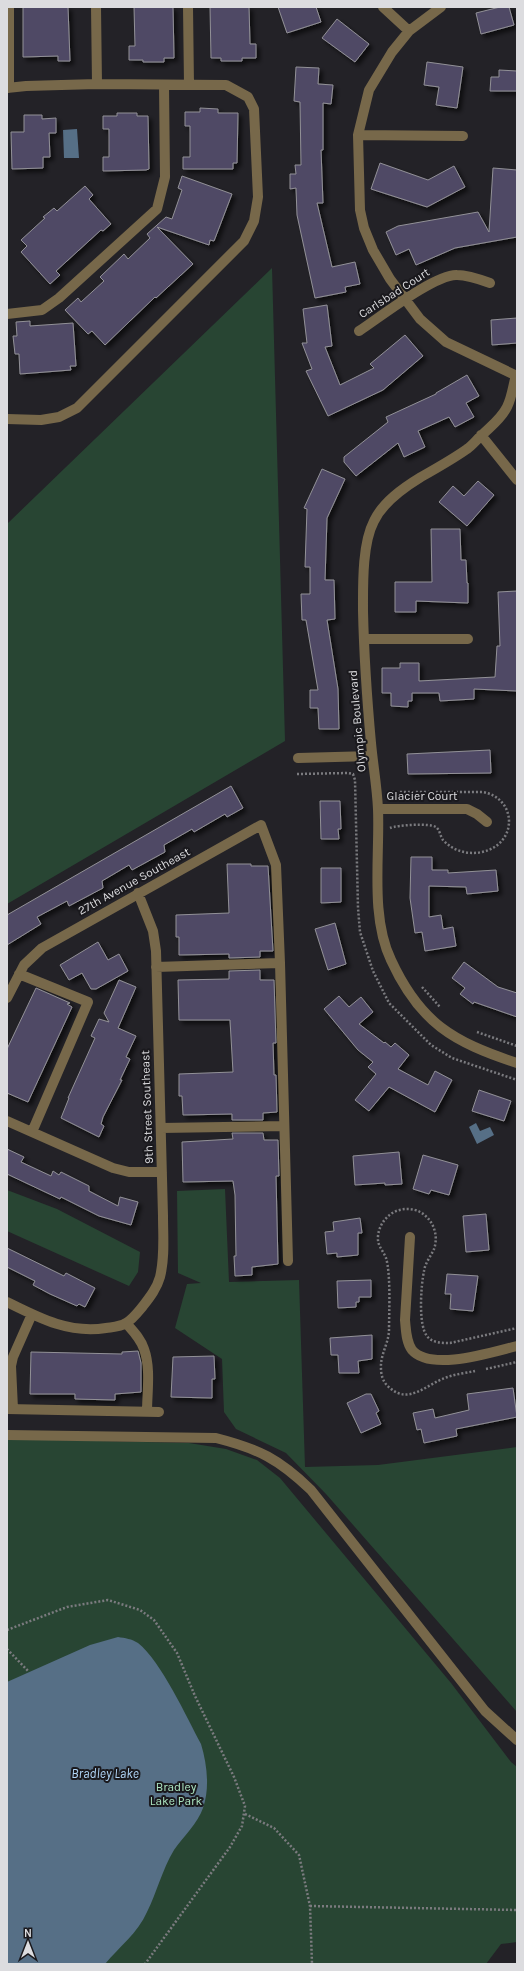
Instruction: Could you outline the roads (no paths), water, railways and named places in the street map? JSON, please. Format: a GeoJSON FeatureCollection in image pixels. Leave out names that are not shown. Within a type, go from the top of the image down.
{"type":"FeatureCollection","features":[{"type":"Feature","properties":{"kind":"street"},"geometry":{"type":"LineString","coordinates":[[7,419],[41,420],[60,417],[77,408],[244,241],[254,221],[258,197],[254,109],[248,97],[226,85],[97,84],[8,88],[9,7]]}},
{"type":"Feature","properties":{"kind":"street"},"geometry":{"type":"LineString","coordinates":[[96,7],[97,84]]}},
{"type":"Feature","properties":{"kind":"street"},"geometry":{"type":"LineString","coordinates":[[188,7],[189,85]]}},
{"type":"Feature","properties":{"kind":"street"},"geometry":{"type":"LineString","coordinates":[[384,7],[410,31]]}},
{"type":"Feature","properties":{"kind":"street"},"geometry":{"type":"LineString","coordinates":[[441,7],[410,31],[392,52],[369,90],[358,135],[358,188],[364,228],[373,250],[390,279],[420,319],[446,342],[516,376]]}},
{"type":"Feature","properties":{"kind":"street"},"geometry":{"type":"LineString","coordinates":[[7,314],[42,310],[48,306],[157,209],[165,177],[164,85]]}},
{"type":"Feature","properties":{"kind":"street"},"geometry":{"type":"LineString","coordinates":[[358,135],[464,136]]}},
{"type":"Feature","properties":{"kind":"street","name":"Carlsbad Court"},"geometry":{"type":"LineString","coordinates":[[359,331],[440,278],[457,274],[477,278],[490,283]]}},
{"type":"Feature","properties":{"kind":"street","name":"Olympic Boulevard"},"geometry":{"type":"LineString","coordinates":[[516,376],[506,408],[496,423],[481,435],[469,448],[397,493],[382,509],[374,521],[369,533],[363,577],[366,684],[378,809],[380,919],[383,939],[390,958],[401,980],[428,1017],[441,1029],[468,1044],[517,1063]]}},
{"type":"Feature","properties":{"kind":"street"},"geometry":{"type":"LineString","coordinates":[[481,435],[517,480]]}},
{"type":"Feature","properties":{"kind":"street"},"geometry":{"type":"LineString","coordinates":[[364,639],[468,639]]}},
{"type":"Feature","properties":{"kind":"street"},"geometry":{"type":"LineString","coordinates":[[298,758],[372,756]]}},
{"type":"Feature","properties":{"kind":"street","name":"Glacier Court"},"geometry":{"type":"LineString","coordinates":[[378,809],[467,809],[477,814],[487,822]]}},
{"type":"Feature","properties":{"kind":"street","name":"27th Avenue Southeast"},"geometry":{"type":"LineString","coordinates":[[22,970],[42,948],[262,825],[276,866],[280,963]]}},
{"type":"Feature","properties":{"kind":"street","name":"9th Street Southeast"},"geometry":{"type":"LineString","coordinates":[[126,1323],[135,1315],[156,1287],[162,1266],[162,1172],[156,967],[153,931],[138,893]]}},
{"type":"Feature","properties":{"kind":"street"},"geometry":{"type":"LineString","coordinates":[[156,967],[280,963],[288,1261]]}},
{"type":"Feature","properties":{"kind":"street"},"geometry":{"type":"LineString","coordinates":[[7,998],[22,970],[88,1002],[32,1132]]}},
{"type":"Feature","properties":{"kind":"street"},"geometry":{"type":"LineString","coordinates":[[7,1121],[112,1168],[129,1172],[162,1172]]}},
{"type":"Feature","properties":{"kind":"street"},"geometry":{"type":"LineString","coordinates":[[161,1128],[284,1126]]}},
{"type":"Feature","properties":{"kind":"street"},"geometry":{"type":"LineString","coordinates":[[410,1237],[405,1320],[406,1332],[411,1349],[423,1358],[445,1360],[517,1346]]}},
{"type":"Feature","properties":{"kind":"street"},"geometry":{"type":"LineString","coordinates":[[7,1302],[50,1323],[84,1330],[117,1326],[126,1323],[145,1349],[147,1367],[147,1412]]}},
{"type":"Feature","properties":{"kind":"street"},"geometry":{"type":"LineString","coordinates":[[32,1314],[13,1357],[10,1409],[159,1412]]}},
{"type":"Feature","properties":{"kind":"street"},"geometry":{"type":"LineString","coordinates":[[7,1435],[216,1438],[241,1444],[268,1455],[290,1469],[311,1490],[485,1712],[517,1740]]}},
{"type":"Feature","properties":{"kind":"water"},"geometry":{"type":"Polygon","coordinates":[[[77,129],[79,158],[64,158],[63,130],[77,129]]]}},
{"type":"Feature","properties":{"kind":"water"},"geometry":{"type":"Polygon","coordinates":[[[476,1123],[480,1131],[490,1127],[494,1135],[477,1144],[469,1127],[476,1123]]]}},
{"type":"Feature","properties":{"kind":"water","name":"Bradley Lake"},"geometry":{"type":"Polygon","coordinates":[[[118,1637],[138,1643],[147,1651],[173,1690],[201,1744],[205,1760],[207,1784],[201,1814],[174,1850],[151,1904],[139,1927],[105,1964],[7,1964],[7,1682],[90,1645],[118,1637]]]}},
{"type":"Feature","properties":{"kind":"park label","name":"Bradley Lake Park"},"geometry":{"type":"Point","coordinates":[176,1794]}}]}
